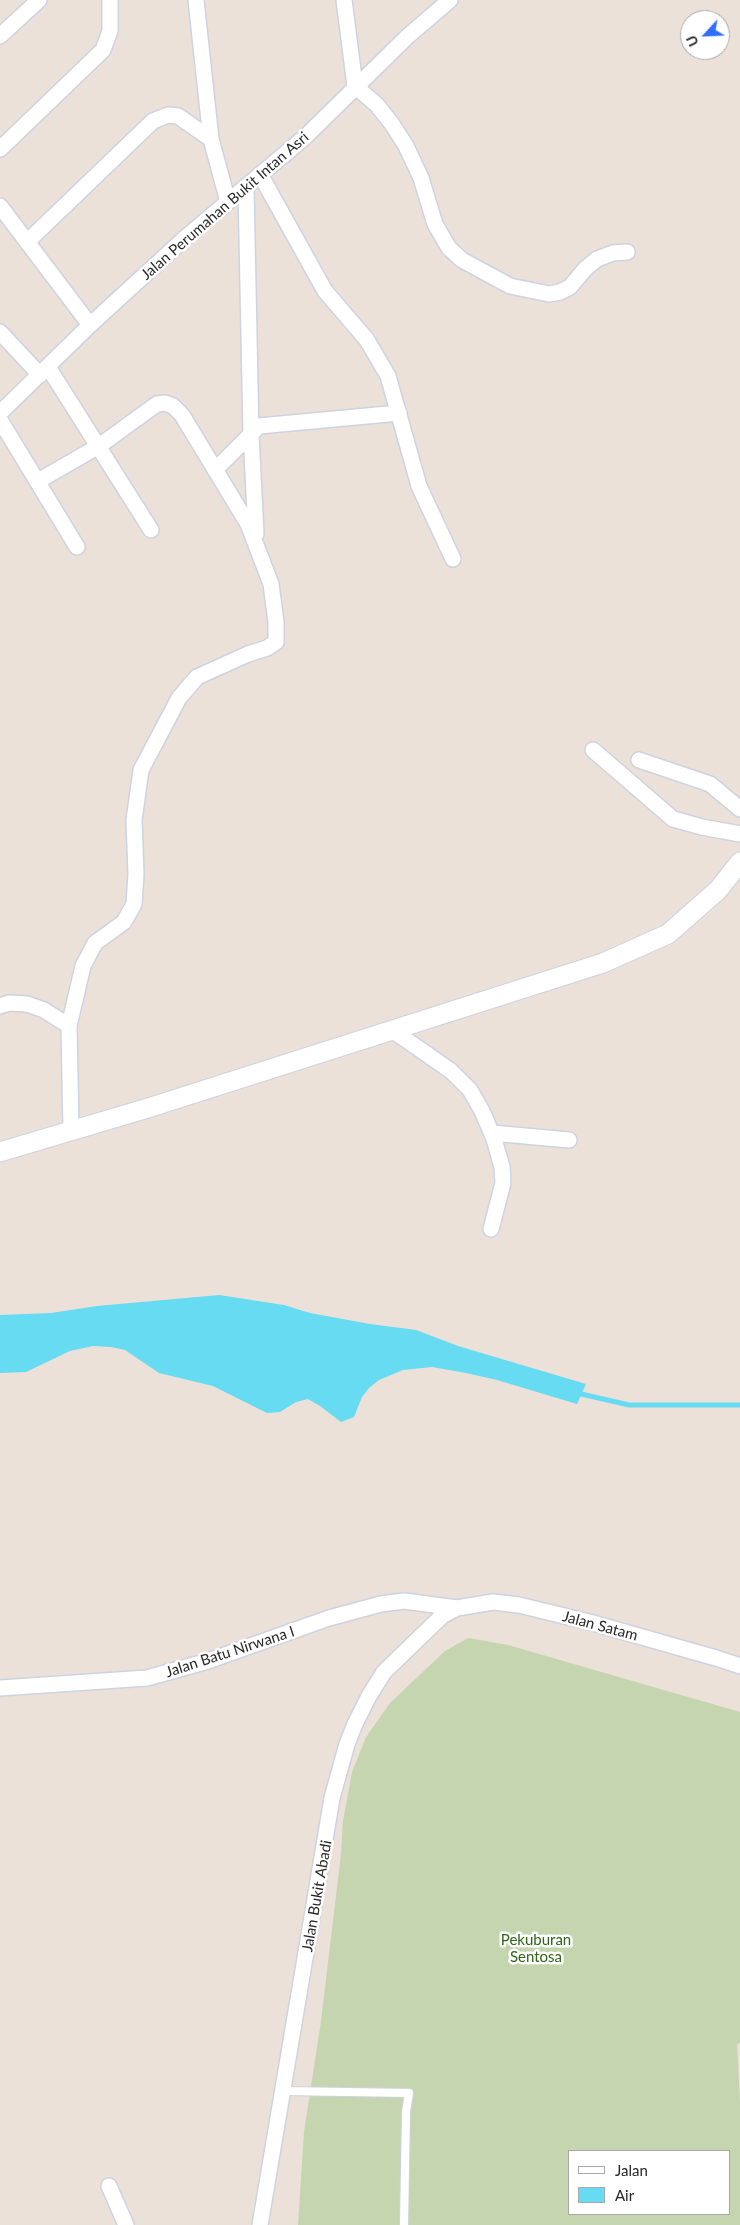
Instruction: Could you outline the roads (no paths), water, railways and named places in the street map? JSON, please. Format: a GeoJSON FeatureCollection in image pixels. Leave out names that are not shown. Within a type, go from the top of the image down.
{"type":"FeatureCollection","features":[{"type":"Feature","properties":{"kind":"street"},"geometry":{"type":"LineString","coordinates":[[0,36],[39,0]]}},
{"type":"Feature","properties":{"kind":"street"},"geometry":{"type":"LineString","coordinates":[[0,149],[103,50],[110,31],[110,0]]}},
{"type":"Feature","properties":{"kind":"street"},"geometry":{"type":"LineString","coordinates":[[196,0],[211,138],[228,202]]}},
{"type":"Feature","properties":{"kind":"street"},"geometry":{"type":"LineString","coordinates":[[344,0],[355,86],[377,106],[392,124],[406,146],[421,178],[435,224],[449,248],[462,260],[510,286],[542,293],[556,293],[574,284],[585,269],[597,259],[614,253],[627,252]]}},
{"type":"Feature","properties":{"kind":"street","name":"Jalan Perumahan Bukit Intan Asri"},"geometry":{"type":"LineString","coordinates":[[0,413],[90,325],[228,202],[305,137],[355,86],[450,0]]}},
{"type":"Feature","properties":{"kind":"street"},"geometry":{"type":"LineString","coordinates":[[27,242],[153,121],[168,115],[178,116],[211,138]]}},
{"type":"Feature","properties":{"kind":"street"},"geometry":{"type":"LineString","coordinates":[[261,176],[325,291],[367,340],[380,360],[388,376],[419,486],[453,559]]}},
{"type":"Feature","properties":{"kind":"street"},"geometry":{"type":"LineString","coordinates":[[246,188],[251,434],[256,546]]}},
{"type":"Feature","properties":{"kind":"street"},"geometry":{"type":"LineString","coordinates":[[0,206],[90,325]]}},
{"type":"Feature","properties":{"kind":"street"},"geometry":{"type":"LineString","coordinates":[[0,332],[44,371],[99,446],[152,530]]}},
{"type":"Feature","properties":{"kind":"street"},"geometry":{"type":"LineString","coordinates":[[38,482],[99,446],[158,404],[169,404],[182,415],[248,524],[271,584],[276,622],[276,642],[267,648],[248,654],[197,677],[174,705],[141,770],[134,820],[136,874],[134,904],[124,922],[95,943],[83,966],[69,1026],[71,1130]]}},
{"type":"Feature","properties":{"kind":"street"},"geometry":{"type":"LineString","coordinates":[[215,470],[256,428],[264,425],[399,413]]}},
{"type":"Feature","properties":{"kind":"street"},"geometry":{"type":"LineString","coordinates":[[0,420],[77,548]]}},
{"type":"Feature","properties":{"kind":"street"},"geometry":{"type":"LineString","coordinates":[[593,750],[674,819],[702,827],[740,834]]}},
{"type":"Feature","properties":{"kind":"street"},"geometry":{"type":"LineString","coordinates":[[639,760],[710,784],[740,809]]}},
{"type":"Feature","properties":{"kind":"street"},"geometry":{"type":"LineString","coordinates":[[0,1152],[603,962],[668,934],[734,878],[740,862]]}},
{"type":"Feature","properties":{"kind":"street"},"geometry":{"type":"LineString","coordinates":[[0,1006],[9,1003],[27,1004],[44,1010],[69,1026]]}},
{"type":"Feature","properties":{"kind":"street"},"geometry":{"type":"LineString","coordinates":[[392,1030],[438,1061],[470,1090],[492,1133],[502,1167],[503,1183],[491,1229]]}},
{"type":"Feature","properties":{"kind":"street"},"geometry":{"type":"LineString","coordinates":[[492,1133],[569,1140]]}},
{"type":"Feature","properties":{"kind":"street","name":"Jalan Batu Nirwana I"},"geometry":{"type":"LineString","coordinates":[[0,1688],[146,1678],[218,1658],[328,1618],[381,1604],[404,1601],[457,1608]]}},
{"type":"Feature","properties":{"kind":"street","name":"Jalan Satam"},"geometry":{"type":"LineString","coordinates":[[457,1608],[493,1602],[519,1605],[707,1655],[740,1666]]}},
{"type":"Feature","properties":{"kind":"street","name":"Jalan Bukit Abadi"},"geometry":{"type":"LineString","coordinates":[[260,2225],[332,1798],[347,1744],[369,1696],[384,1672],[442,1616],[457,1608]]}},
{"type":"Feature","properties":{"kind":"street"},"geometry":{"type":"LineString","coordinates":[[110,2186],[126,2225]]}},
{"type":"Feature","properties":{"kind":"lane"},"geometry":{"type":"LineString","coordinates":[[284,2091],[409,2092],[406,2112],[404,2225]]}},
{"type":"Feature","properties":{"kind":"water"},"geometry":{"type":"Polygon","coordinates":[[[219,1295],[284,1305],[310,1313],[370,1324],[416,1330],[458,1346],[586,1384],[577,1404],[497,1380],[466,1373],[432,1367],[403,1370],[379,1380],[369,1388],[362,1397],[354,1417],[341,1422],[308,1399],[296,1402],[280,1412],[267,1413],[213,1386],[159,1373],[125,1350],[111,1347],[93,1346],[70,1351],[26,1372],[0,1373],[0,1315],[51,1313],[97,1306],[219,1295]]]}},
{"type":"Feature","properties":{"kind":"waterway"},"geometry":{"type":"LineString","coordinates":[[577,1393],[629,1405],[740,1405]]}},
{"type":"Feature","properties":{"kind":"park label","name":"Pekuburan Sentosa"},"geometry":{"type":"Point","coordinates":[536,1948]}}]}
